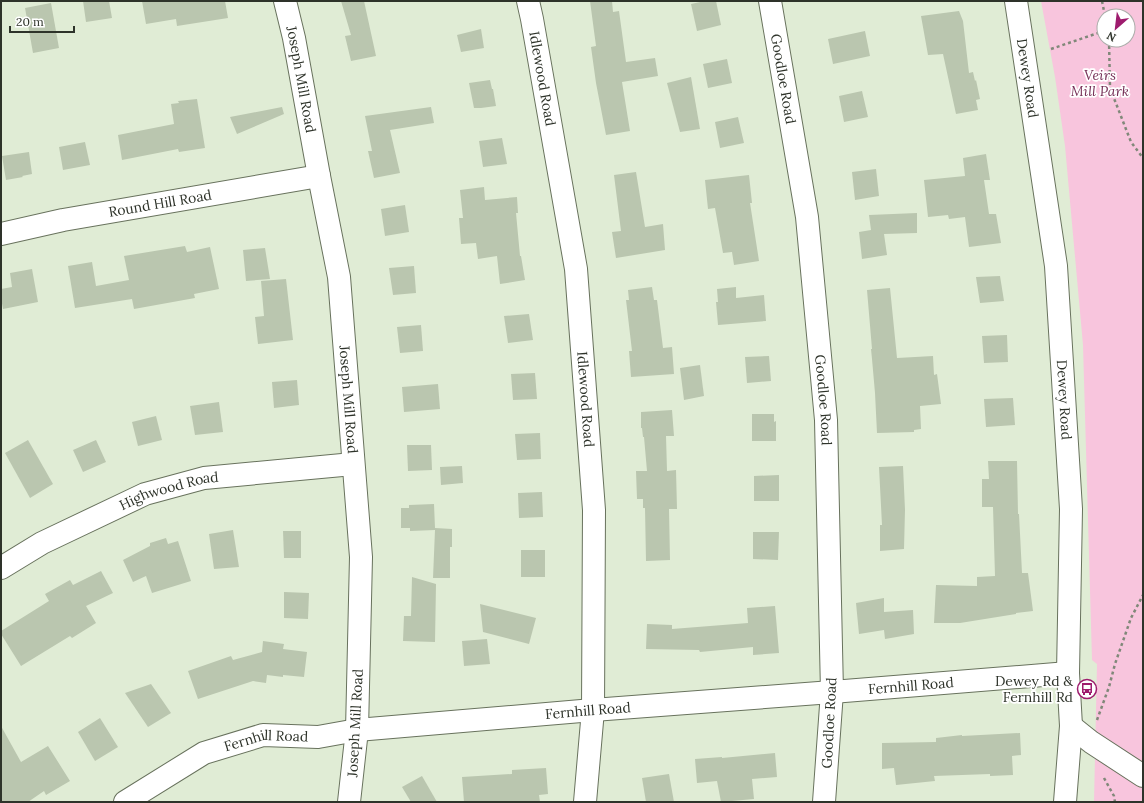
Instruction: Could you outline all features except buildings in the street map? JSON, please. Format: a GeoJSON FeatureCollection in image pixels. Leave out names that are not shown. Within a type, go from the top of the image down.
{"type":"FeatureCollection","features":[{"type":"Feature","properties":{"kind":"street","name":"Joseph Mill Road"},"geometry":{"type":"LineString","coordinates":[[286,1],[339,277],[361,557],[357,730],[349,802]]}},
{"type":"Feature","properties":{"kind":"street","name":"Idlewood Road"},"geometry":{"type":"LineString","coordinates":[[528,1],[576,269],[594,510],[593,710],[585,802]]}},
{"type":"Feature","properties":{"kind":"street","name":"Goodloe Road"},"geometry":{"type":"LineString","coordinates":[[770,1],[807,217],[826,420],[832,692],[824,802]]}},
{"type":"Feature","properties":{"kind":"street","name":"Dewey Road"},"geometry":{"type":"LineString","coordinates":[[1016,1],[1056,266],[1071,509],[1068,673],[1071,726],[1065,802]]}},
{"type":"Feature","properties":{"kind":"street","name":"Round Hill Road"},"geometry":{"type":"LineString","coordinates":[[1,234],[63,220],[319,176]]}},
{"type":"Feature","properties":{"kind":"street","name":"Highwood Road"},"geometry":{"type":"LineString","coordinates":[[1,568],[42,543],[145,494],[204,478],[353,464]]}},
{"type":"Feature","properties":{"kind":"street","name":"Fernhill Road"},"geometry":{"type":"LineString","coordinates":[[126,802],[204,753],[263,736],[318,737],[357,730],[1068,673]]}},
{"type":"Feature","properties":{"kind":"street"},"geometry":{"type":"LineString","coordinates":[[1071,726],[1091,742],[1143,776]]}},
{"type":"Feature","properties":{"kind":"path"},"geometry":{"type":"LineString","coordinates":[[1051,49],[1096,34]]}},
{"type":"Feature","properties":{"kind":"path"},"geometry":{"type":"LineString","coordinates":[[1109,48],[1110,88],[1131,142],[1143,158]]}},
{"type":"Feature","properties":{"kind":"path"},"geometry":{"type":"LineString","coordinates":[[1096,721],[1131,618],[1143,595]]}},
{"type":"Feature","properties":{"kind":"path"},"geometry":{"type":"LineString","coordinates":[[1104,777],[1114,796],[1115,802]]}},
{"type":"Feature","properties":{"kind":"green space","name":"Veirs Mill Park"},"geometry":{"type":"Polygon","coordinates":[[[1041,1],[1143,1],[1143,802],[1094,802],[1097,664],[1092,660],[1083,345],[1065,146],[1055,77],[1041,1]]]}},
{"type":"Feature","properties":{"kind":"place","name":"Dewey Rd & Fernhill Rd"},"geometry":{"type":"Point","coordinates":[1087,689]}}]}
